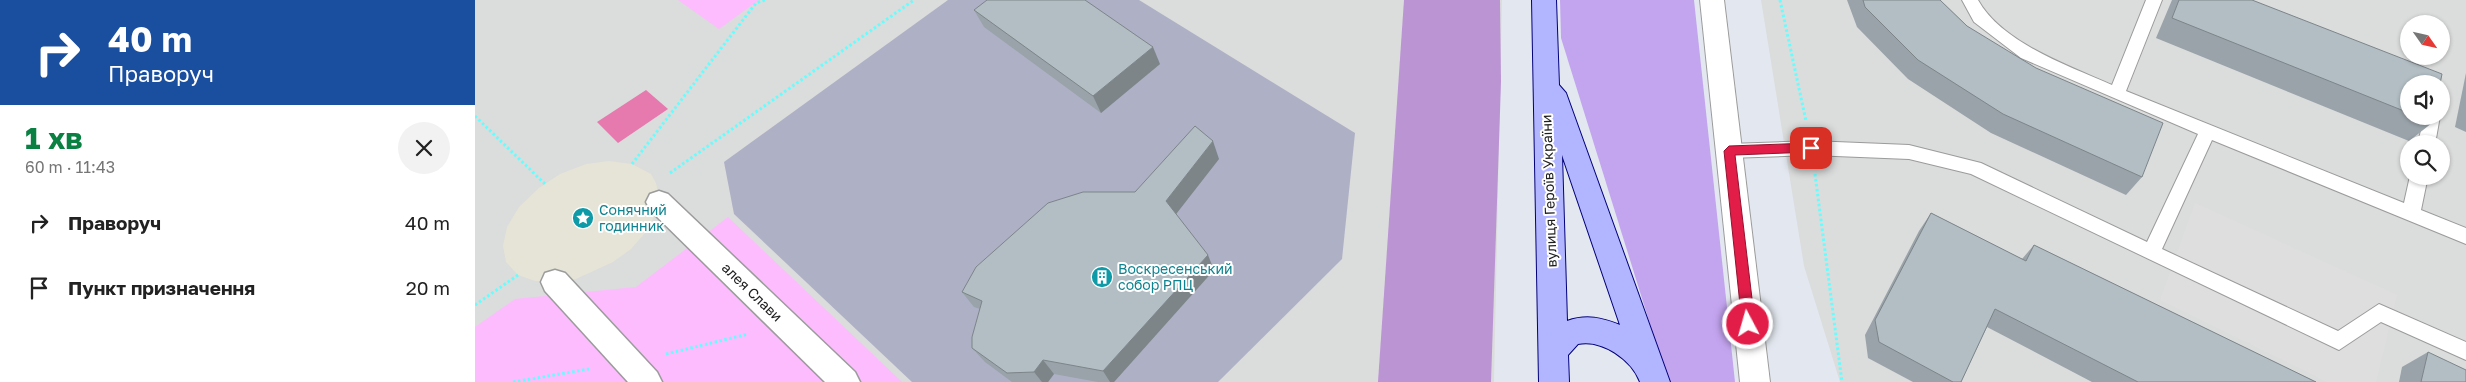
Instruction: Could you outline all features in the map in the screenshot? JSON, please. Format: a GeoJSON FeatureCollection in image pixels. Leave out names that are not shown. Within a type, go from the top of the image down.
{"type":"FeatureCollection","features":[{"type":"Feature","properties":{"kind":"main road","name":"вулиця Героїв України"},"geometry":{"type":"LineString","coordinates":[[1544,0],[1544,68],[1554,382]]}},
{"type":"Feature","properties":{"kind":"main road"},"geometry":{"type":"LineString","coordinates":[[1544,68],[1653,376]]}},
{"type":"Feature","properties":{"kind":"main road"},"geometry":{"type":"LineString","coordinates":[[1554,350],[1571,333],[1584,330],[1601,332],[1634,350],[1653,376]]}},
{"type":"Feature","properties":{"kind":"street"},"geometry":{"type":"LineString","coordinates":[[1712,0],[1755,382]]}},
{"type":"Feature","properties":{"kind":"street","name":"алея Слави"},"geometry":{"type":"LineString","coordinates":[[662,190],[845,382]]}},
{"type":"Feature","properties":{"kind":"street"},"geometry":{"type":"LineString","coordinates":[[555,282],[647,382]]}},
{"type":"Feature","properties":{"kind":"lane"},"geometry":{"type":"LineString","coordinates":[[1970,0],[1980,18],[2027,54],[2117,94],[2466,236]]}},
{"type":"Feature","properties":{"kind":"lane"},"geometry":{"type":"LineString","coordinates":[[2117,94],[2154,0]]}},
{"type":"Feature","properties":{"kind":"lane"},"geometry":{"type":"LineString","coordinates":[[2151,253],[2208,131]]}},
{"type":"Feature","properties":{"kind":"lane"},"geometry":{"type":"LineString","coordinates":[[1729,151],[1811,148],[1909,152],[1975,168],[2339,341],[2379,312],[2466,351]]}},
{"type":"Feature","properties":{"kind":"lane"},"geometry":{"type":"LineString","coordinates":[[2411,213],[2417,185]]}},
{"type":"Feature","properties":{"kind":"path"},"geometry":{"type":"LineString","coordinates":[[632,164],[756,3],[765,0]]}},
{"type":"Feature","properties":{"kind":"path"},"geometry":{"type":"LineString","coordinates":[[662,190],[914,0]]}},
{"type":"Feature","properties":{"kind":"path"},"geometry":{"type":"LineString","coordinates":[[1780,0],[1811,148],[1842,382]]}},
{"type":"Feature","properties":{"kind":"path"},"geometry":{"type":"LineString","coordinates":[[475,116],[545,184]]}},
{"type":"Feature","properties":{"kind":"path"},"geometry":{"type":"LineString","coordinates":[[475,305],[518,275]]}},
{"type":"Feature","properties":{"kind":"shaded area"},"geometry":{"type":"Polygon","coordinates":[[[475,0],[1502,0],[1494,382],[475,382],[475,0]]]}},
{"type":"Feature","properties":{"kind":"shaded area"},"geometry":{"type":"Polygon","coordinates":[[[678,0],[759,0],[719,29],[678,0]]]}},
{"type":"Feature","properties":{"kind":"shaded area"},"geometry":{"type":"Polygon","coordinates":[[[948,0],[1139,0],[1355,133],[1342,259],[1218,382],[912,382],[734,214],[724,162],[948,0]]]}},
{"type":"Feature","properties":{"kind":"shaded area"},"geometry":{"type":"Polygon","coordinates":[[[1404,0],[1500,0],[1501,82],[1491,382],[1378,382],[1404,0]]]}},
{"type":"Feature","properties":{"kind":"shaded area"},"geometry":{"type":"Polygon","coordinates":[[[1560,0],[1694,0],[1735,382],[1668,382],[1561,38],[1560,0]]]}},
{"type":"Feature","properties":{"kind":"shaded area"},"geometry":{"type":"Polygon","coordinates":[[[1761,0],[2466,0],[2466,382],[1840,382],[1804,266],[1761,0]]]}},
{"type":"Feature","properties":{"kind":"shaded area"},"geometry":{"type":"Polygon","coordinates":[[[646,90],[668,109],[618,143],[597,122],[646,90]]]}},
{"type":"Feature","properties":{"kind":"shaded area"},"geometry":{"type":"Polygon","coordinates":[[[609,161],[632,164],[651,174],[656,183],[658,192],[656,213],[646,232],[631,249],[613,262],[576,279],[555,282],[535,281],[518,275],[506,262],[503,246],[507,227],[519,207],[539,188],[560,174],[586,164],[609,161]]]}},
{"type":"Feature","properties":{"kind":"shaded area"},"geometry":{"type":"Polygon","coordinates":[[[2195,203],[2397,295],[2376,382],[2327,382],[2160,300],[2195,203]]]}},
{"type":"Feature","properties":{"kind":"shaded area"},"geometry":{"type":"Polygon","coordinates":[[[728,217],[902,382],[475,382],[475,327],[515,299],[636,287],[728,217]]]}},
{"type":"Feature","properties":{"kind":"building"},"geometry":{"type":"Polygon","coordinates":[[[987,0],[1085,0],[1153,47],[1093,96],[974,10],[987,0]]]}},
{"type":"Feature","properties":{"kind":"building"},"geometry":{"type":"Polygon","coordinates":[[[1863,0],[1940,0],[1967,26],[2036,68],[2163,123],[2142,177],[2003,114],[1918,60],[1865,7],[1863,0]]]}},
{"type":"Feature","properties":{"kind":"building"},"geometry":{"type":"Polygon","coordinates":[[[2179,0],[2252,0],[2400,58],[2400,65],[2419,65],[2442,75],[2400,75],[2400,109],[2172,18],[2179,0]]]}},
{"type":"Feature","properties":{"kind":"building","name":"Воскресенський собор РПЦ"},"geometry":{"type":"Polygon","coordinates":[[[1195,126],[1213,141],[1166,201],[1208,255],[1103,371],[1043,360],[1034,372],[1007,373],[972,348],[972,337],[982,301],[962,292],[976,267],[1048,203],[1083,192],[1135,192],[1195,126]]]}},
{"type":"Feature","properties":{"kind":"building"},"geometry":{"type":"Polygon","coordinates":[[[1931,213],[2026,261],[2034,245],[2316,382],[2138,382],[1995,309],[1961,382],[1953,382],[1879,342],[1875,320],[1931,213]]]}},
{"type":"Feature","properties":{"kind":"building"},"geometry":{"type":"Polygon","coordinates":[[[2428,352],[2466,370],[2466,382],[2421,382],[2428,352]]]}},
{"type":"Feature","properties":{"kind":"place","name":"Сонячний годинник"},"geometry":{"type":"Point","coordinates":[583,218]}},
{"type":"Feature","properties":{"kind":"place","name":"Воскресенський собор РПЦ"},"geometry":{"type":"Point","coordinates":[1102,277]}},
{"type":"Feature","properties":{"kind":"route"},"geometry":{"type":"LineString","coordinates":[[1748,324],[1729,151],[1811,148]]}}]}
